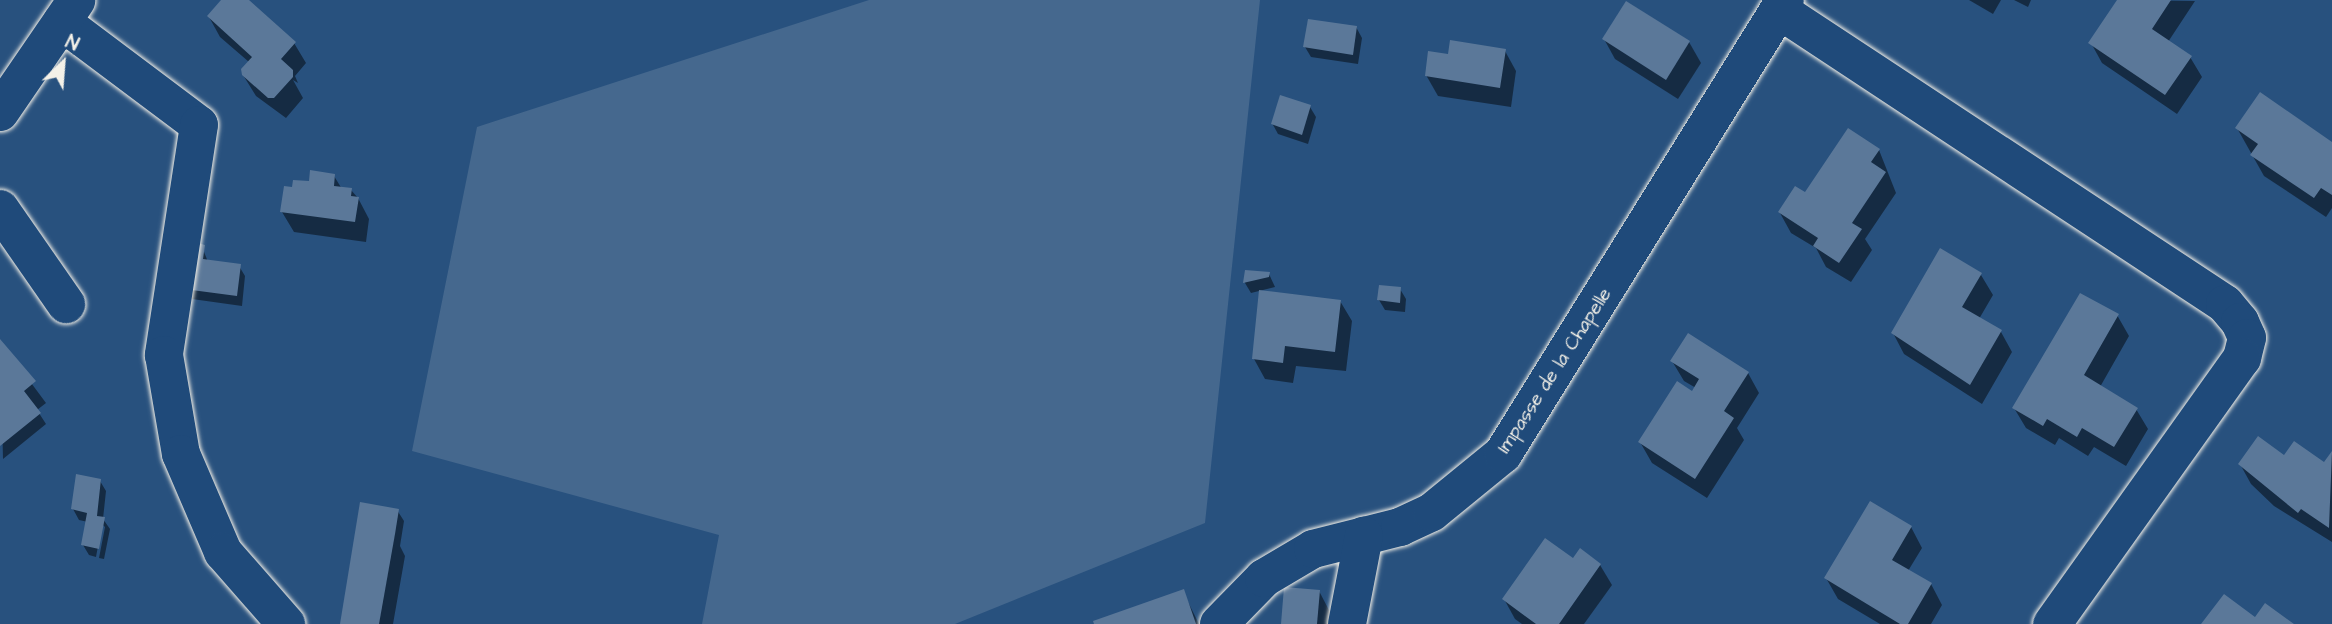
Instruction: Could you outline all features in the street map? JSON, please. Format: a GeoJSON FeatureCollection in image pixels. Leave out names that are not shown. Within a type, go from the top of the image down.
{"type":"FeatureCollection","features":[{"type":"Feature","properties":{"kind":"street","name":"Impasse de la Chapelle"},"geometry":{"type":"LineString","coordinates":[[1219,624],[1264,578],[1313,549],[1364,537],[1432,512],[1503,454],[1782,5]]}},
{"type":"Feature","properties":{"kind":"street"},"geometry":{"type":"LineString","coordinates":[[1782,5],[2225,304],[2247,338],[2242,358],[2052,624]]}},
{"type":"Feature","properties":{"kind":"street"},"geometry":{"type":"LineString","coordinates":[[0,112],[70,11],[199,125],[164,355],[181,454],[223,552],[286,624]]}},
{"type":"Feature","properties":{"kind":"street"},"geometry":{"type":"LineString","coordinates":[[0,209],[66,304]]}},
{"type":"Feature","properties":{"kind":"street"},"geometry":{"type":"LineString","coordinates":[[1347,624],[1364,537]]}},
{"type":"Feature","properties":{"kind":"shaded area"},"geometry":{"type":"Polygon","coordinates":[[[869,0],[1260,0],[1205,523],[955,624],[702,624],[719,535],[412,451],[477,127],[869,0]]]}},
{"type":"Feature","properties":{"kind":"building"},"geometry":{"type":"Polygon","coordinates":[[[221,0],[249,0],[296,42],[281,59],[293,70],[293,77],[274,98],[268,98],[242,75],[241,69],[252,57],[207,16],[221,0]]]}},
{"type":"Feature","properties":{"kind":"building"},"geometry":{"type":"Polygon","coordinates":[[[2117,0],[2171,0],[2152,29],[2192,56],[2165,95],[2088,43],[2117,0]]]}},
{"type":"Feature","properties":{"kind":"building"},"geometry":{"type":"Polygon","coordinates":[[[1626,1],[1690,41],[1666,80],[1602,39],[1626,1]]]}},
{"type":"Feature","properties":{"kind":"building"},"geometry":{"type":"Polygon","coordinates":[[[1308,19],[1357,26],[1353,55],[1303,47],[1308,19]]]}},
{"type":"Feature","properties":{"kind":"building"},"geometry":{"type":"Polygon","coordinates":[[[1450,40],[1506,49],[1500,88],[1425,76],[1428,51],[1448,54],[1450,40]]]}},
{"type":"Feature","properties":{"kind":"building"},"geometry":{"type":"Polygon","coordinates":[[[2260,92],[2332,142],[2332,195],[2321,188],[2314,198],[2250,155],[2258,144],[2235,128],[2260,92]]]}},
{"type":"Feature","properties":{"kind":"building"},"geometry":{"type":"Polygon","coordinates":[[[1280,95],[1311,105],[1302,135],[1271,124],[1280,95]]]}},
{"type":"Feature","properties":{"kind":"building"},"geometry":{"type":"Polygon","coordinates":[[[1848,128],[1880,149],[1871,162],[1886,172],[1852,223],[1862,229],[1839,263],[1813,246],[1818,238],[1778,212],[1795,186],[1805,192],[1848,128]]]}},
{"type":"Feature","properties":{"kind":"building"},"geometry":{"type":"Polygon","coordinates":[[[310,170],[335,174],[334,186],[352,188],[351,196],[359,197],[355,222],[280,212],[284,186],[292,187],[293,180],[309,181],[310,170]]]}},
{"type":"Feature","properties":{"kind":"building"},"geometry":{"type":"Polygon","coordinates":[[[190,241],[205,245],[203,259],[241,264],[237,296],[184,289],[190,241]]]}},
{"type":"Feature","properties":{"kind":"building"},"geometry":{"type":"Polygon","coordinates":[[[1940,248],[1982,273],[1962,307],[2002,330],[1970,385],[1891,333],[1940,248]]]}},
{"type":"Feature","properties":{"kind":"building"},"geometry":{"type":"Polygon","coordinates":[[[1245,270],[1270,272],[1269,277],[1243,283],[1245,270]]]}},
{"type":"Feature","properties":{"kind":"building"},"geometry":{"type":"Polygon","coordinates":[[[1379,285],[1401,287],[1400,303],[1377,300],[1379,285]]]}},
{"type":"Feature","properties":{"kind":"building"},"geometry":{"type":"Polygon","coordinates":[[[1259,290],[1341,300],[1335,352],[1285,346],[1283,363],[1252,359],[1259,290]]]}},
{"type":"Feature","properties":{"kind":"building"},"geometry":{"type":"Polygon","coordinates":[[[2080,293],[2119,314],[2084,375],[2138,408],[2114,447],[2082,428],[2077,437],[2047,419],[2043,426],[2012,408],[2080,293]]]}},
{"type":"Feature","properties":{"kind":"building"},"geometry":{"type":"Polygon","coordinates":[[[1688,333],[1749,372],[1724,411],[1734,418],[1695,479],[1638,442],[1677,381],[1692,391],[1699,379],[1670,361],[1688,333]]]}},
{"type":"Feature","properties":{"kind":"building"},"geometry":{"type":"Polygon","coordinates":[[[0,339],[36,381],[24,391],[41,413],[0,446],[0,339]]]}},
{"type":"Feature","properties":{"kind":"building"},"geometry":{"type":"Polygon","coordinates":[[[2258,436],[2284,455],[2294,441],[2324,462],[2332,451],[2329,528],[2301,509],[2298,513],[2238,464],[2258,436]]]}},
{"type":"Feature","properties":{"kind":"building"},"geometry":{"type":"Polygon","coordinates":[[[76,474],[101,479],[97,516],[105,517],[99,549],[81,545],[87,513],[71,509],[76,474]]]}},
{"type":"Feature","properties":{"kind":"building"},"geometry":{"type":"Polygon","coordinates":[[[1870,501],[1912,526],[1892,560],[1932,583],[1908,624],[1900,624],[1824,578],[1870,501]]]}},
{"type":"Feature","properties":{"kind":"building"},"geometry":{"type":"Polygon","coordinates":[[[360,502],[399,509],[395,534],[379,624],[340,624],[360,502]]]}},
{"type":"Feature","properties":{"kind":"building"},"geometry":{"type":"Polygon","coordinates":[[[1545,538],[1573,558],[1580,548],[1601,564],[1559,624],[1536,624],[1502,599],[1545,538]]]}},
{"type":"Feature","properties":{"kind":"building"},"geometry":{"type":"Polygon","coordinates":[[[1284,587],[1320,590],[1317,624],[1281,624],[1284,587]]]}},
{"type":"Feature","properties":{"kind":"building"},"geometry":{"type":"Polygon","coordinates":[[[1184,589],[1196,624],[1094,624],[1093,621],[1184,589]]]}},
{"type":"Feature","properties":{"kind":"building"},"geometry":{"type":"Polygon","coordinates":[[[2224,594],[2255,617],[2265,603],[2294,624],[2201,624],[2224,594]]]}}]}
